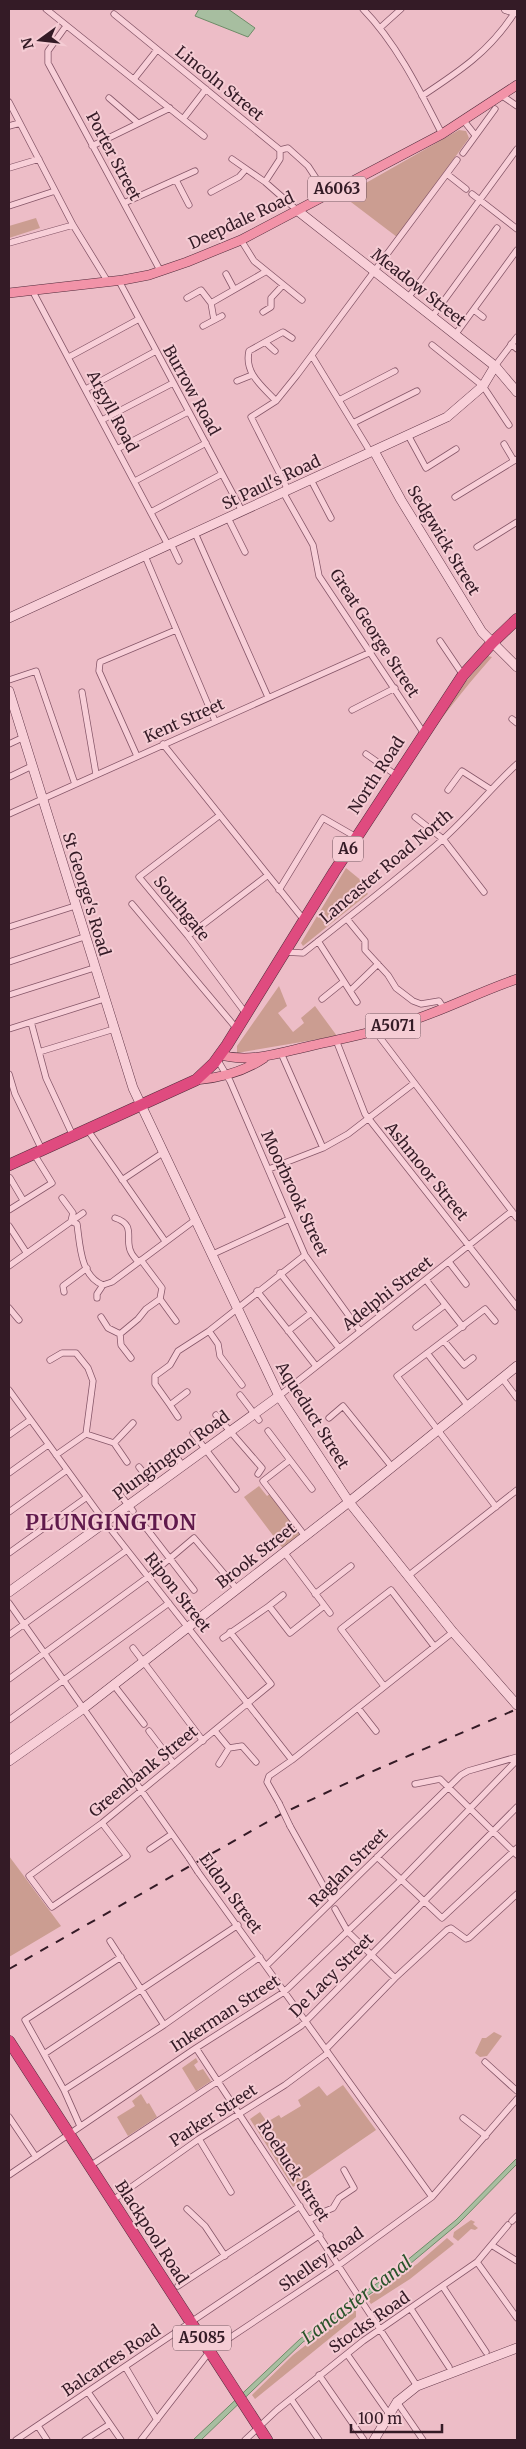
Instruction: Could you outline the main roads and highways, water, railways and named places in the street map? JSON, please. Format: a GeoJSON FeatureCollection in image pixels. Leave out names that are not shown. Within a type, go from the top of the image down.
{"type":"FeatureCollection","features":[{"type":"Feature","properties":{"kind":"highway","name":"North Road"},"geometry":{"type":"LineString","coordinates":[[217,1059],[247,1015],[304,920],[423,732],[463,675],[517,619]]}},
{"type":"Feature","properties":{"kind":"highway","name":"A6"},"geometry":{"type":"LineString","coordinates":[[10,1162],[38,1152],[196,1080],[217,1059]]}},
{"type":"Feature","properties":{"kind":"highway","name":"Blackpool Road"},"geometry":{"type":"LineString","coordinates":[[9,2041],[267,2440]]}},
{"type":"Feature","properties":{"kind":"main road","name":"Deepdale Road"},"geometry":{"type":"LineString","coordinates":[[9,293],[121,281],[149,276],[241,240],[442,134],[517,85]]}},
{"type":"Feature","properties":{"kind":"main road","name":"A5071"},"geometry":{"type":"LineString","coordinates":[[196,1080],[227,1074],[248,1067],[264,1058],[281,1053],[412,1021],[517,979]]}},
{"type":"Feature","properties":{"kind":"main road","name":"A5071"},"geometry":{"type":"LineString","coordinates":[[217,1059],[264,1058]]}},
{"type":"Feature","properties":{"kind":"main road"},"geometry":{"type":"LineString","coordinates":[[217,1059],[236,1066],[248,1067]]}},
{"type":"Feature","properties":{"kind":"water"},"geometry":{"type":"Polygon","coordinates":[[[199,9],[228,9],[255,28],[248,37],[195,16],[199,9]]]}},
{"type":"Feature","properties":{"kind":"water","name":"Lancaster Canal"},"geometry":{"type":"Polygon","coordinates":[[[517,2158],[517,2164],[459,2223],[398,2274],[303,2342],[201,2440],[193,2440],[300,2339],[394,2271],[456,2220],[517,2158]]]}},
{"type":"Feature","properties":{"kind":"railway"},"geometry":{"type":"LineString","coordinates":[[9,1969],[283,1813],[364,1775],[517,1709]]}},
{"type":"Feature","properties":{"kind":"district","name":"PLUNGINGTON"},"geometry":{"type":"Point","coordinates":[111,1523]}}]}
